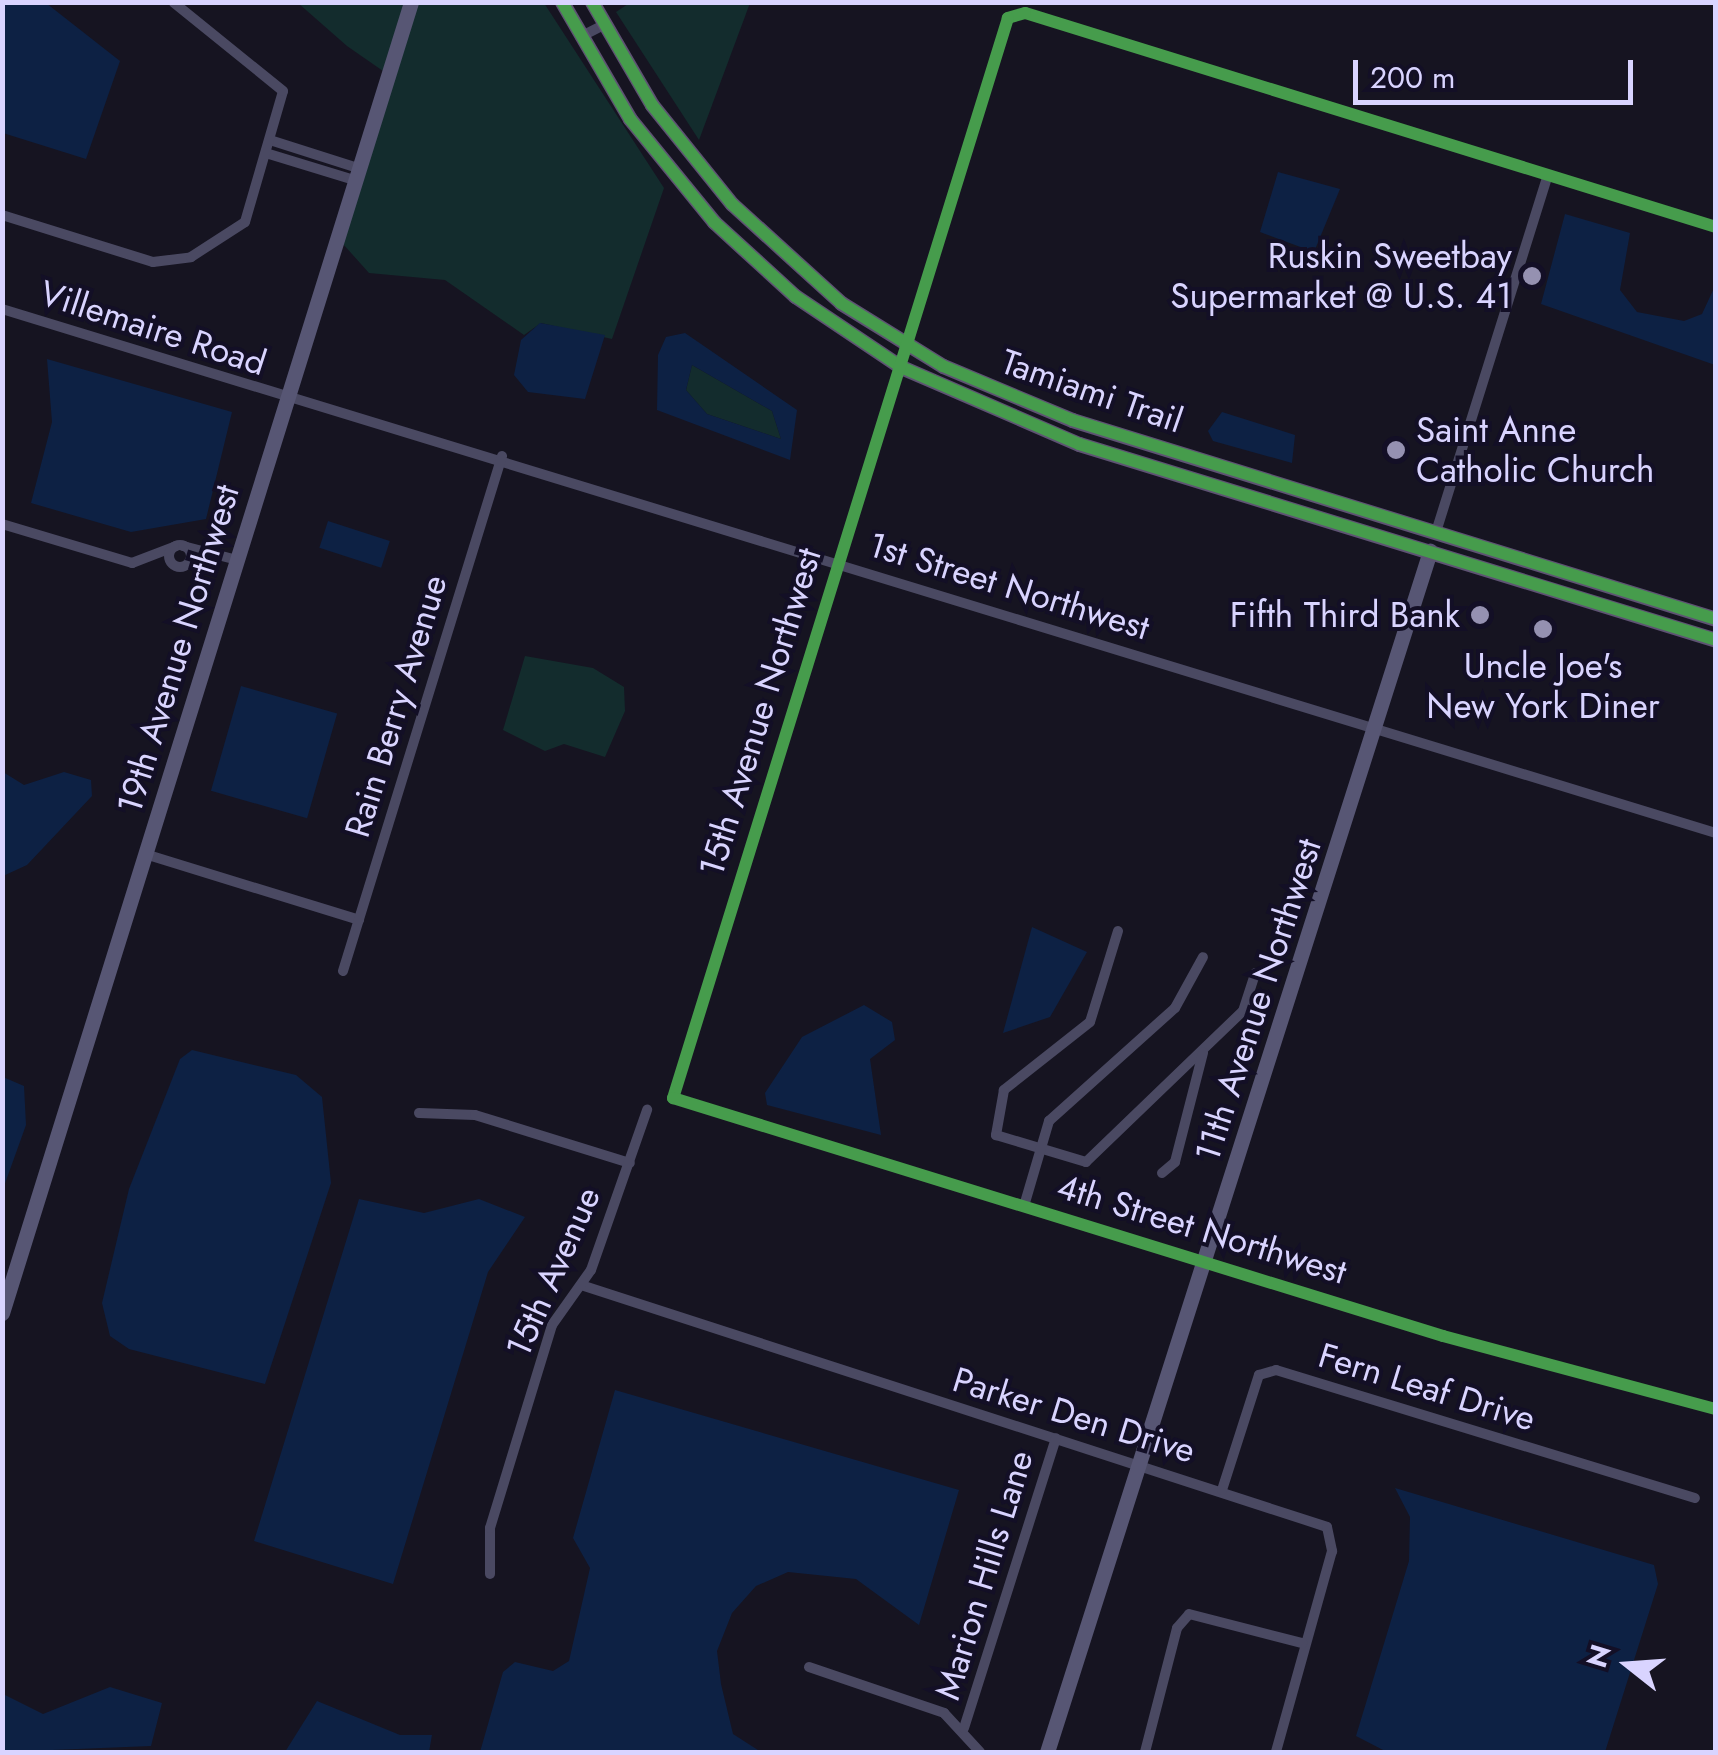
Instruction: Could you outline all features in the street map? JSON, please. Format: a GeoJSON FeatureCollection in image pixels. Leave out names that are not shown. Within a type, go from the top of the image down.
{"type":"FeatureCollection","features":[{"type":"Feature","properties":{"kind":"main road","name":"Tamiami Trail"},"geometry":{"type":"LineString","coordinates":[[562,2],[630,119],[714,222],[790,292],[900,366],[1102,451],[1716,640]]}},
{"type":"Feature","properties":{"kind":"main road","name":"Tamiami Trail"},"geometry":{"type":"LineString","coordinates":[[592,2],[660,116],[732,204],[814,280],[906,345],[984,387],[1109,432],[1716,619]]}},
{"type":"Feature","properties":{"kind":"main road"},"geometry":{"type":"LineString","coordinates":[[1102,451],[1109,432]]}},
{"type":"Feature","properties":{"kind":"main road"},"geometry":{"type":"LineString","coordinates":[[1220,487],[1226,468]]}},
{"type":"Feature","properties":{"kind":"main road"},"geometry":{"type":"LineString","coordinates":[[1381,536],[1436,532]]}},
{"type":"Feature","properties":{"kind":"main road"},"geometry":{"type":"LineString","coordinates":[[1430,551],[1459,540]]}},
{"type":"Feature","properties":{"kind":"street","name":"19th Avenue Northwest"},"geometry":{"type":"LineString","coordinates":[[2,1313],[411,2]]}},
{"type":"Feature","properties":{"kind":"street"},"geometry":{"type":"LineString","coordinates":[[2,215],[177,261],[245,222],[273,142],[283,91],[176,4]]}},
{"type":"Feature","properties":{"kind":"street","name":"15th Avenue Northwest"},"geometry":{"type":"LineString","coordinates":[[673,1098],[1008,18],[1025,13],[1548,175]]}},
{"type":"Feature","properties":{"kind":"street"},"geometry":{"type":"LineString","coordinates":[[580,37],[604,25]]}},
{"type":"Feature","properties":{"kind":"street"},"geometry":{"type":"LineString","coordinates":[[273,142],[320,156],[356,174]]}},
{"type":"Feature","properties":{"kind":"street"},"geometry":{"type":"LineString","coordinates":[[269,154],[316,169],[356,174]]}},
{"type":"Feature","properties":{"kind":"street"},"geometry":{"type":"LineString","coordinates":[[316,169],[320,156]]}},
{"type":"Feature","properties":{"kind":"street"},"geometry":{"type":"LineString","coordinates":[[1436,532],[1548,175],[1716,227]]}},
{"type":"Feature","properties":{"kind":"street","name":"Villemaire Road"},"geometry":{"type":"LineString","coordinates":[[2,309],[286,400]]}},
{"type":"Feature","properties":{"kind":"street","name":"1st Street Northwest"},"geometry":{"type":"LineString","coordinates":[[286,400],[311,397],[1376,731],[1716,832]]}},
{"type":"Feature","properties":{"kind":"street","name":"Rain Berry Avenue"},"geometry":{"type":"LineString","coordinates":[[343,972],[502,456]]}},
{"type":"Feature","properties":{"kind":"street"},"geometry":{"type":"LineString","coordinates":[[2,524],[117,560],[180,546],[237,560]]}},
{"type":"Feature","properties":{"kind":"street"},"geometry":{"type":"LineString","coordinates":[[180,546],[190,558]]}},
{"type":"Feature","properties":{"kind":"street"},"geometry":{"type":"LineString","coordinates":[[170,561],[180,546]]}},
{"type":"Feature","properties":{"kind":"street"},"geometry":{"type":"LineString","coordinates":[[153,555],[170,561],[206,550]]}},
{"type":"Feature","properties":{"kind":"street","name":"11th Avenue Northwest"},"geometry":{"type":"LineString","coordinates":[[1047,1752],[1136,1462],[1376,731],[1430,551]]}},
{"type":"Feature","properties":{"kind":"street"},"geometry":{"type":"LineString","coordinates":[[145,854],[358,920]]}},
{"type":"Feature","properties":{"kind":"street"},"geometry":{"type":"LineString","coordinates":[[1118,931],[1090,1022],[1004,1090],[993,1129],[1086,1162],[1244,1011],[1255,973]]}},
{"type":"Feature","properties":{"kind":"street"},"geometry":{"type":"LineString","coordinates":[[1024,1206],[1050,1121],[1192,990],[1203,957]]}},
{"type":"Feature","properties":{"kind":"street"},"geometry":{"type":"LineString","coordinates":[[1162,1173],[1174,1162],[1203,1052]]}},
{"type":"Feature","properties":{"kind":"street","name":"4th Street Northwest"},"geometry":{"type":"LineString","coordinates":[[673,1098],[1204,1261],[1716,1409]]}},
{"type":"Feature","properties":{"kind":"street","name":"15th Avenue"},"geometry":{"type":"LineString","coordinates":[[490,1574],[490,1528],[538,1369],[560,1309],[580,1285],[630,1163],[646,1110]]}},
{"type":"Feature","properties":{"kind":"street"},"geometry":{"type":"LineString","coordinates":[[418,1113],[475,1115],[630,1163]]}},
{"type":"Feature","properties":{"kind":"street","name":"Parker Den Drive"},"geometry":{"type":"LineString","coordinates":[[580,1285],[1314,1520],[1334,1538],[1302,1643],[1276,1752]]}},
{"type":"Feature","properties":{"kind":"street","name":"Fern Leaf Drive"},"geometry":{"type":"LineString","coordinates":[[1222,1490],[1259,1375],[1276,1370],[1695,1498]]}},
{"type":"Feature","properties":{"kind":"street","name":"Marion Hills Lane"},"geometry":{"type":"LineString","coordinates":[[964,1728],[1056,1438]]}},
{"type":"Feature","properties":{"kind":"street"},"geometry":{"type":"LineString","coordinates":[[1145,1752],[1177,1628],[1189,1614],[1302,1643]]}},
{"type":"Feature","properties":{"kind":"street"},"geometry":{"type":"LineString","coordinates":[[809,1667],[924,1704],[964,1728],[980,1752]]}},
{"type":"Feature","properties":{"kind":"green space"},"geometry":{"type":"Polygon","coordinates":[[[631,2],[750,3],[699,140],[616,12],[631,2]]]}},
{"type":"Feature","properties":{"kind":"green space"},"geometry":{"type":"Polygon","coordinates":[[[298,3],[405,3],[383,71],[347,46],[298,3]]]}},
{"type":"Feature","properties":{"kind":"green space"},"geometry":{"type":"Polygon","coordinates":[[[416,3],[544,3],[664,188],[612,339],[541,323],[524,335],[445,280],[369,273],[343,244],[416,3]]]}},
{"type":"Feature","properties":{"kind":"green space"},"geometry":{"type":"Polygon","coordinates":[[[692,365],[772,411],[781,439],[707,414],[686,390],[692,365]]]}},
{"type":"Feature","properties":{"kind":"green space"},"geometry":{"type":"Polygon","coordinates":[[[525,656],[593,668],[624,687],[625,711],[605,757],[564,744],[545,751],[503,730],[525,656]]]}},
{"type":"Feature","properties":{"kind":"water"},"geometry":{"type":"Polygon","coordinates":[[[3,2],[46,3],[120,61],[86,159],[3,133],[3,2]]]}},
{"type":"Feature","properties":{"kind":"water"},"geometry":{"type":"Polygon","coordinates":[[[1278,172],[1340,189],[1314,252],[1260,232],[1278,172]]]}},
{"type":"Feature","properties":{"kind":"water"},"geometry":{"type":"Polygon","coordinates":[[[1565,214],[1630,233],[1620,290],[1637,312],[1684,321],[1702,314],[1715,286],[1715,365],[1541,304],[1565,214]]]}},
{"type":"Feature","properties":{"kind":"water"},"geometry":{"type":"Polygon","coordinates":[[[540,323],[605,335],[585,399],[528,392],[514,375],[521,340],[540,323]]]}},
{"type":"Feature","properties":{"kind":"water"},"geometry":{"type":"Polygon","coordinates":[[[685,333],[797,410],[790,460],[657,410],[658,355],[666,337],[685,333]],[[692,365],[686,390],[707,414],[781,439],[772,411],[692,365]]]}},
{"type":"Feature","properties":{"kind":"water"},"geometry":{"type":"Polygon","coordinates":[[[47,359],[232,412],[206,519],[131,532],[31,503],[52,422],[47,359]]]}},
{"type":"Feature","properties":{"kind":"water"},"geometry":{"type":"Polygon","coordinates":[[[1222,412],[1295,435],[1292,463],[1213,441],[1208,431],[1222,412]]]}},
{"type":"Feature","properties":{"kind":"water"},"geometry":{"type":"Polygon","coordinates":[[[328,521],[390,541],[381,568],[319,548],[328,521]]]}},
{"type":"Feature","properties":{"kind":"water"},"geometry":{"type":"Polygon","coordinates":[[[241,686],[337,714],[307,818],[211,791],[241,686]]]}},
{"type":"Feature","properties":{"kind":"water"},"geometry":{"type":"Polygon","coordinates":[[[3,772],[24,785],[64,772],[91,780],[92,796],[27,865],[3,876],[3,772]]]}},
{"type":"Feature","properties":{"kind":"water"},"geometry":{"type":"Polygon","coordinates":[[[1032,927],[1087,952],[1050,1017],[1003,1033],[1032,927]]]}},
{"type":"Feature","properties":{"kind":"water"},"geometry":{"type":"Polygon","coordinates":[[[864,1005],[892,1022],[895,1040],[870,1059],[881,1135],[767,1105],[765,1093],[802,1037],[864,1005]]]}},
{"type":"Feature","properties":{"kind":"water"},"geometry":{"type":"Polygon","coordinates":[[[192,1050],[296,1075],[322,1097],[331,1183],[265,1384],[129,1349],[110,1336],[102,1303],[129,1189],[180,1059],[192,1050]]]}},
{"type":"Feature","properties":{"kind":"water"},"geometry":{"type":"Polygon","coordinates":[[[3,1077],[24,1086],[26,1125],[3,1189],[3,1077]]]}},
{"type":"Feature","properties":{"kind":"water"},"geometry":{"type":"Polygon","coordinates":[[[359,1199],[424,1213],[479,1199],[525,1217],[488,1272],[393,1584],[254,1541],[359,1199]]]}},
{"type":"Feature","properties":{"kind":"water"},"geometry":{"type":"Polygon","coordinates":[[[615,1390],[959,1490],[919,1625],[856,1579],[788,1572],[756,1586],[732,1613],[717,1651],[721,1684],[733,1734],[761,1752],[480,1752],[503,1672],[515,1662],[553,1671],[569,1661],[590,1568],[573,1538],[615,1390]]]}},
{"type":"Feature","properties":{"kind":"water"},"geometry":{"type":"Polygon","coordinates":[[[1395,1488],[1654,1565],[1658,1584],[1605,1752],[1387,1752],[1356,1736],[1409,1561],[1410,1517],[1395,1488]]]}},
{"type":"Feature","properties":{"kind":"water"},"geometry":{"type":"Polygon","coordinates":[[[110,1687],[162,1703],[151,1746],[3,1752],[3,1694],[43,1714],[110,1687]]]}},
{"type":"Feature","properties":{"kind":"water"},"geometry":{"type":"Polygon","coordinates":[[[317,1701],[400,1735],[432,1735],[429,1752],[285,1752],[317,1701]]]}},
{"type":"Feature","properties":{"kind":"cycle path"},"geometry":{"type":"LineString","coordinates":[[562,2],[630,119],[714,222],[795,296],[901,367],[1079,444],[1716,640]]}},
{"type":"Feature","properties":{"kind":"cycle path"},"geometry":{"type":"LineString","coordinates":[[592,2],[652,105],[732,204],[841,303],[943,366],[1072,420],[1716,619]]}},
{"type":"Feature","properties":{"kind":"cycle path"},"geometry":{"type":"LineString","coordinates":[[1716,227],[1025,13],[1008,18],[673,1098],[1443,1336],[1716,1409]]}},
{"type":"Feature","properties":{"kind":"place","name":"Ruskin Sweetbay Supermarket @ U.S. 41"},"geometry":{"type":"Point","coordinates":[1532,276]}},
{"type":"Feature","properties":{"kind":"place","name":"Saint Anne Catholic Church"},"geometry":{"type":"Point","coordinates":[1396,450]}},
{"type":"Feature","properties":{"kind":"place","name":"Fifth Third Bank"},"geometry":{"type":"Point","coordinates":[1480,615]}},
{"type":"Feature","properties":{"kind":"place","name":"Uncle Joe's New York Diner"},"geometry":{"type":"Point","coordinates":[1543,629]}}]}
